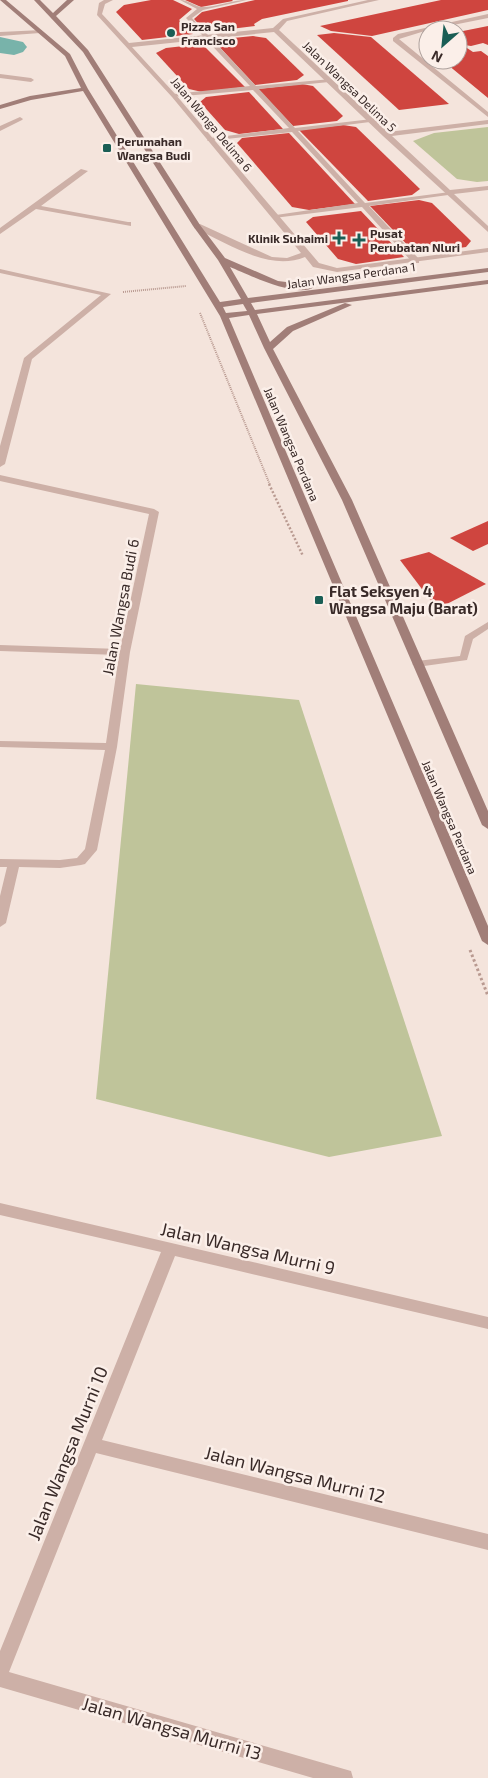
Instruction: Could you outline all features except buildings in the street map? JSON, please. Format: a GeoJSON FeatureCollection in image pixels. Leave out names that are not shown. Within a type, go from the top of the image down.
{"type":"FeatureCollection","features":[{"type":"Feature","properties":{"kind":"main road","name":"Jalan Wangsa Perdana"},"geometry":{"type":"LineString","coordinates":[[2,0],[68,55],[85,89],[224,316],[488,941]]}},
{"type":"Feature","properties":{"kind":"main road","name":"Jalan Wangsa Perdana"},"geometry":{"type":"LineString","coordinates":[[38,0],[86,51],[197,226],[222,260],[252,312],[268,348],[347,500],[488,825]]}},
{"type":"Feature","properties":{"kind":"main road"},"geometry":{"type":"LineString","coordinates":[[29,2],[38,0]]}},
{"type":"Feature","properties":{"kind":"main road"},"geometry":{"type":"LineString","coordinates":[[53,16],[61,6],[71,0]]}},
{"type":"Feature","properties":{"kind":"main road"},"geometry":{"type":"LineString","coordinates":[[11,6],[20,4]]}},
{"type":"Feature","properties":{"kind":"main road"},"geometry":{"type":"LineString","coordinates":[[0,107],[30,98],[85,89]]}},
{"type":"Feature","properties":{"kind":"main road"},"geometry":{"type":"LineString","coordinates":[[222,260],[271,282],[299,287],[361,286]]}},
{"type":"Feature","properties":{"kind":"main road","name":"Jalan Wangsa Perdana 1"},"geometry":{"type":"LineString","coordinates":[[217,305],[488,270]]}},
{"type":"Feature","properties":{"kind":"main road","name":"Jalan Wangsa Perdana 1"},"geometry":{"type":"LineString","coordinates":[[224,316],[488,282]]}},
{"type":"Feature","properties":{"kind":"main road"},"geometry":{"type":"LineString","coordinates":[[268,348],[290,329],[370,296]]}},
{"type":"Feature","properties":{"kind":"street","name":"Jalan Wanga Delima 6"},"geometry":{"type":"LineString","coordinates":[[110,0],[102,3],[99,14],[174,96],[316,265],[338,270],[488,250]]}},
{"type":"Feature","properties":{"kind":"street","name":"Jalan Wangsa Delima 5"},"geometry":{"type":"LineString","coordinates":[[376,0],[285,20],[275,30],[488,230]]}},
{"type":"Feature","properties":{"kind":"street"},"geometry":{"type":"LineString","coordinates":[[488,16],[396,38],[396,42],[488,115]]}},
{"type":"Feature","properties":{"kind":"street"},"geometry":{"type":"LineString","coordinates":[[129,45],[275,30]]}},
{"type":"Feature","properties":{"kind":"street"},"geometry":{"type":"LineString","coordinates":[[0,76],[31,80]]}},
{"type":"Feature","properties":{"kind":"street"},"geometry":{"type":"LineString","coordinates":[[0,129],[20,120]]}},
{"type":"Feature","properties":{"kind":"street"},"geometry":{"type":"LineString","coordinates":[[385,134],[488,122]]}},
{"type":"Feature","properties":{"kind":"street"},"geometry":{"type":"LineString","coordinates":[[0,232],[84,171]]}},
{"type":"Feature","properties":{"kind":"street"},"geometry":{"type":"LineString","coordinates":[[448,194],[488,188]]}},
{"type":"Feature","properties":{"kind":"street"},"geometry":{"type":"LineString","coordinates":[[36,206],[128,224]]}},
{"type":"Feature","properties":{"kind":"street"},"geometry":{"type":"LineString","coordinates":[[197,226],[254,254],[271,260],[293,260],[305,254]]}},
{"type":"Feature","properties":{"kind":"street"},"geometry":{"type":"LineString","coordinates":[[0,271],[107,294]]}},
{"type":"Feature","properties":{"kind":"street"},"geometry":{"type":"LineString","coordinates":[[0,464],[28,358],[107,294]]}},
{"type":"Feature","properties":{"kind":"street","name":"Jalan Wangsa Budi 6"},"geometry":{"type":"LineString","coordinates":[[0,478],[154,512],[125,652],[111,747],[90,850],[81,861],[60,864],[14,863]]}},
{"type":"Feature","properties":{"kind":"street"},"geometry":{"type":"LineString","coordinates":[[0,648],[125,652]]}},
{"type":"Feature","properties":{"kind":"street"},"geometry":{"type":"LineString","coordinates":[[0,744],[111,747]]}},
{"type":"Feature","properties":{"kind":"street"},"geometry":{"type":"LineString","coordinates":[[0,863],[14,863],[0,923]]}},
{"type":"Feature","properties":{"kind":"street","name":"Jalan Wangsa Murni 9"},"geometry":{"type":"LineString","coordinates":[[0,1209],[488,1323]]}},
{"type":"Feature","properties":{"kind":"street","name":"Jalan Wangsa Murni 10"},"geometry":{"type":"LineString","coordinates":[[0,1673],[170,1249]]}},
{"type":"Feature","properties":{"kind":"street","name":"Jalan Wangsa Murni 12"},"geometry":{"type":"LineString","coordinates":[[92,1445],[488,1542]]}},
{"type":"Feature","properties":{"kind":"street","name":"Jalan Wangsa Murni 13"},"geometry":{"type":"LineString","coordinates":[[0,1678],[344,1778]]}},
{"type":"Feature","properties":{"kind":"lane"},"geometry":{"type":"LineString","coordinates":[[182,0],[201,9]]}},
{"type":"Feature","properties":{"kind":"lane"},"geometry":{"type":"LineString","coordinates":[[244,0],[201,9],[189,18],[205,38],[416,261]]}},
{"type":"Feature","properties":{"kind":"lane"},"geometry":{"type":"LineString","coordinates":[[0,34],[40,31]]}},
{"type":"Feature","properties":{"kind":"lane"},"geometry":{"type":"LineString","coordinates":[[174,96],[329,80]]}},
{"type":"Feature","properties":{"kind":"lane"},"geometry":{"type":"LineString","coordinates":[[210,140],[370,120]]}},
{"type":"Feature","properties":{"kind":"lane"},"geometry":{"type":"LineString","coordinates":[[276,217],[448,194]]}},
{"type":"Feature","properties":{"kind":"lane"},"geometry":{"type":"LineString","coordinates":[[417,664],[464,658],[468,638],[488,625]]}},
{"type":"Feature","properties":{"kind":"path"},"geometry":{"type":"LineString","coordinates":[[107,294],[187,286],[184,278]]}},
{"type":"Feature","properties":{"kind":"path"},"geometry":{"type":"LineString","coordinates":[[199,311],[267,479],[304,557]]}},
{"type":"Feature","properties":{"kind":"path"},"geometry":{"type":"LineString","coordinates":[[469,948],[488,996]]}},
{"type":"Feature","properties":{"kind":"green space"},"geometry":{"type":"Polygon","coordinates":[[[488,127],[488,181],[477,182],[457,179],[413,141],[434,133],[488,127]]]}},
{"type":"Feature","properties":{"kind":"green space"},"geometry":{"type":"Polygon","coordinates":[[[136,684],[299,700],[442,1136],[329,1157],[96,1099],[136,684]]]}},
{"type":"Feature","properties":{"kind":"waterway"},"geometry":{"type":"LineString","coordinates":[[0,45],[14,47]]}},
{"type":"Feature","properties":{"kind":"place","name":"Pizza San Francisco"},"geometry":{"type":"Point","coordinates":[171,33]}},
{"type":"Feature","properties":{"kind":"place","name":"Perumahan Wangsa Budi"},"geometry":{"type":"Point","coordinates":[107,148]}},
{"type":"Feature","properties":{"kind":"place","name":"Klinik Suhaimi"},"geometry":{"type":"Point","coordinates":[339,238]}},
{"type":"Feature","properties":{"kind":"place","name":"Pusat Perubatan Nluri"},"geometry":{"type":"Point","coordinates":[359,240]}},
{"type":"Feature","properties":{"kind":"place","name":"Flat Seksyen 4 Wangsa Maju (Barat)"},"geometry":{"type":"Point","coordinates":[319,600]}}]}
